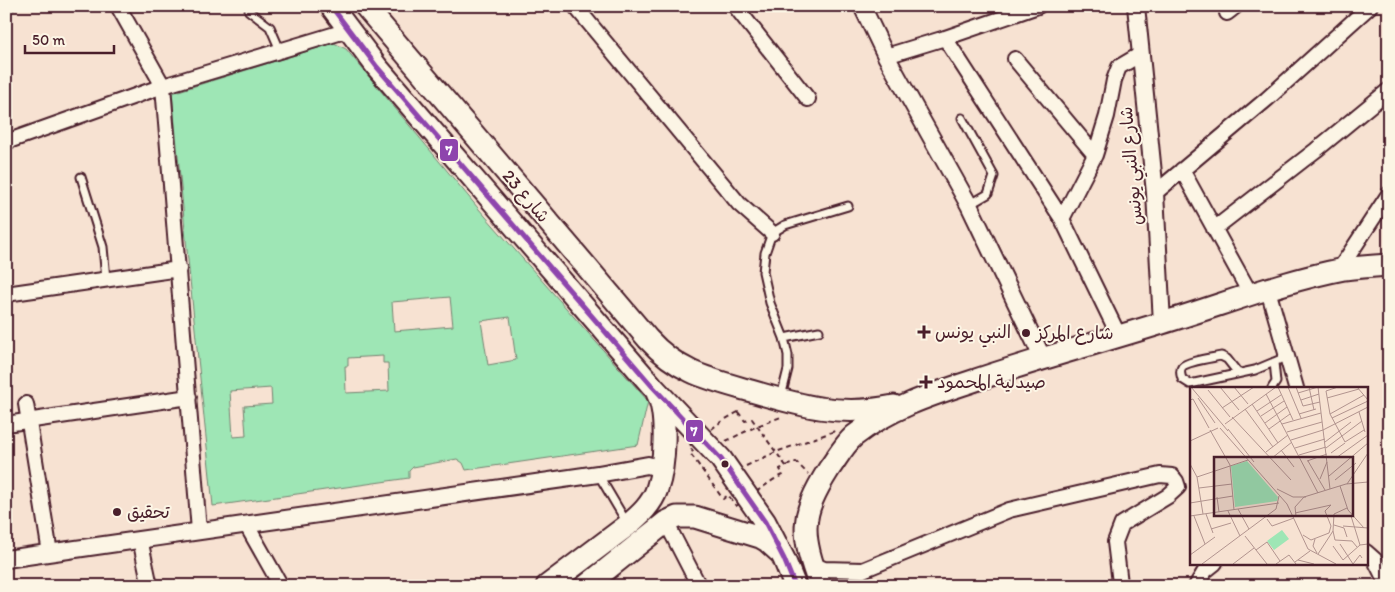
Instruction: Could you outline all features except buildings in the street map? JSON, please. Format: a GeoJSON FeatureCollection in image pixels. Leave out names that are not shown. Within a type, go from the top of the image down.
{"type":"FeatureCollection","features":[{"type":"Feature","properties":{"kind":"main road"},"geometry":{"type":"LineString","coordinates":[[319,6],[377,67]]}},
{"type":"Feature","properties":{"kind":"main road"},"geometry":{"type":"LineString","coordinates":[[331,6],[377,67]]}},
{"type":"Feature","properties":{"kind":"main road"},"geometry":{"type":"LineString","coordinates":[[366,6],[405,52]]}},
{"type":"Feature","properties":{"kind":"main road"},"geometry":{"type":"LineString","coordinates":[[375,6],[405,52]]}},
{"type":"Feature","properties":{"kind":"main road","name":"شارع 23"},"geometry":{"type":"LineString","coordinates":[[405,52],[648,339],[669,360],[684,369],[781,408],[853,411],[883,408],[921,398]]}},
{"type":"Feature","properties":{"kind":"main road","name":"شارع 23"},"geometry":{"type":"LineString","coordinates":[[377,67],[653,387],[712,448],[732,472],[765,522],[795,586]]}},
{"type":"Feature","properties":{"kind":"main road"},"geometry":{"type":"LineString","coordinates":[[820,586],[806,540],[806,520],[810,502],[838,454],[854,436],[901,408],[921,398],[1259,292],[1339,270],[1389,265]]}},
{"type":"Feature","properties":{"kind":"main road"},"geometry":{"type":"LineString","coordinates":[[547,586],[628,525],[641,514],[651,501],[660,479],[664,416],[662,405],[653,387]]}},
{"type":"Feature","properties":{"kind":"main road"},"geometry":{"type":"LineString","coordinates":[[586,586],[666,522],[678,517],[689,516],[751,534],[773,545],[784,559]]}},
{"type":"Feature","properties":{"kind":"street"},"geometry":{"type":"LineString","coordinates":[[118,6],[163,86],[199,531]]}},
{"type":"Feature","properties":{"kind":"street"},"geometry":{"type":"LineString","coordinates":[[735,6],[808,99]]}},
{"type":"Feature","properties":{"kind":"street"},"geometry":{"type":"LineString","coordinates":[[862,6],[886,56],[969,205],[1043,359]]}},
{"type":"Feature","properties":{"kind":"street"},"geometry":{"type":"LineString","coordinates":[[886,56],[1038,6]]}},
{"type":"Feature","properties":{"kind":"street","name":"شارع النبي يونس"},"geometry":{"type":"LineString","coordinates":[[1136,6],[1155,193],[1162,323]]}},
{"type":"Feature","properties":{"kind":"street"},"geometry":{"type":"LineString","coordinates":[[1155,193],[1267,99],[1370,6]]}},
{"type":"Feature","properties":{"kind":"street"},"geometry":{"type":"LineString","coordinates":[[581,8],[739,204],[772,233]]}},
{"type":"Feature","properties":{"kind":"street"},"geometry":{"type":"LineString","coordinates":[[6,142],[163,86],[342,32]]}},
{"type":"Feature","properties":{"kind":"street"},"geometry":{"type":"LineString","coordinates":[[945,38],[1062,219],[1119,336]]}},
{"type":"Feature","properties":{"kind":"street"},"geometry":{"type":"LineString","coordinates":[[1062,219],[1095,155],[1119,67],[1141,54]]}},
{"type":"Feature","properties":{"kind":"street"},"geometry":{"type":"LineString","coordinates":[[1015,59],[1095,155]]}},
{"type":"Feature","properties":{"kind":"street"},"geometry":{"type":"LineString","coordinates":[[1214,229],[1316,150],[1389,90]]}},
{"type":"Feature","properties":{"kind":"street"},"geometry":{"type":"LineString","coordinates":[[1182,170],[1214,229],[1259,292],[1280,359],[1295,387]]}},
{"type":"Feature","properties":{"kind":"street"},"geometry":{"type":"LineString","coordinates":[[1339,270],[1389,194]]}},
{"type":"Feature","properties":{"kind":"street"},"geometry":{"type":"LineString","coordinates":[[6,294],[179,269]]}},
{"type":"Feature","properties":{"kind":"street"},"geometry":{"type":"LineString","coordinates":[[6,424],[189,397]]}},
{"type":"Feature","properties":{"kind":"street"},"geometry":{"type":"LineString","coordinates":[[26,404],[50,553]]}},
{"type":"Feature","properties":{"kind":"street"},"geometry":{"type":"LineString","coordinates":[[6,559],[652,465],[659,470],[660,479]]}},
{"type":"Feature","properties":{"kind":"street"},"geometry":{"type":"LineString","coordinates":[[812,564],[824,569],[863,570],[1009,510],[1160,474],[1172,476],[1178,487],[1168,496],[1122,524],[1115,542],[1120,583],[1122,586]]}},
{"type":"Feature","properties":{"kind":"street"},"geometry":{"type":"LineString","coordinates":[[666,522],[699,586]]}},
{"type":"Feature","properties":{"kind":"street"},"geometry":{"type":"LineString","coordinates":[[246,524],[281,586]]}},
{"type":"Feature","properties":{"kind":"street"},"geometry":{"type":"LineString","coordinates":[[140,540],[150,586]]}},
{"type":"Feature","properties":{"kind":"street"},"geometry":{"type":"LineString","coordinates":[[1368,554],[1375,560],[1388,586]]}},
{"type":"Feature","properties":{"kind":"street"},"geometry":{"type":"LineString","coordinates":[[1196,586],[1205,571],[1213,564]]}},
{"type":"Feature","properties":{"kind":"lane"},"geometry":{"type":"LineString","coordinates":[[249,11],[270,27],[280,50]]}},
{"type":"Feature","properties":{"kind":"lane"},"geometry":{"type":"LineString","coordinates":[[962,118],[994,176],[988,194],[969,205]]}},
{"type":"Feature","properties":{"kind":"lane"},"geometry":{"type":"LineString","coordinates":[[80,177],[103,247],[106,279]]}},
{"type":"Feature","properties":{"kind":"lane"},"geometry":{"type":"LineString","coordinates":[[781,408],[788,369],[788,355],[784,338],[770,303],[763,272],[765,253],[772,233],[785,225],[848,206]]}},
{"type":"Feature","properties":{"kind":"lane"},"geometry":{"type":"LineString","coordinates":[[784,338],[819,332]]}},
{"type":"Feature","properties":{"kind":"lane"},"geometry":{"type":"LineString","coordinates":[[1238,373],[1227,359],[1221,356],[1188,363],[1182,368],[1180,373],[1182,379],[1190,384],[1255,370],[1280,359]]}},
{"type":"Feature","properties":{"kind":"lane"},"geometry":{"type":"LineString","coordinates":[[1273,387],[1276,382],[1280,359]]}},
{"type":"Feature","properties":{"kind":"lane"},"geometry":{"type":"LineString","coordinates":[[598,474],[628,525]]}},
{"type":"Feature","properties":{"kind":"path"},"geometry":{"type":"LineString","coordinates":[[735,436],[757,426],[781,408]]}},
{"type":"Feature","properties":{"kind":"path"},"geometry":{"type":"LineString","coordinates":[[786,466],[796,462],[819,485]]}},
{"type":"Feature","properties":{"kind":"green space"},"geometry":{"type":"Polygon","coordinates":[[[334,43],[346,49],[478,208],[648,401],[638,445],[466,470],[463,463],[457,459],[413,467],[409,471],[409,478],[213,506],[172,93],[334,43]],[[450,297],[392,302],[394,331],[453,326],[450,297]],[[510,317],[481,321],[488,365],[516,360],[510,317]],[[383,356],[348,358],[348,366],[345,366],[346,393],[389,391],[388,363],[383,363],[383,356]],[[271,388],[230,391],[233,437],[246,436],[244,406],[272,404],[271,388]]]}},
{"type":"Feature","properties":{"kind":"transit line","name":"7"},"geometry":{"type":"LineString","coordinates":[[331,6],[377,67],[653,387],[721,459],[765,522],[795,586]]}},
{"type":"Feature","properties":{"kind":"place","name":"النبي يونس"},"geometry":{"type":"Point","coordinates":[924,332]}},
{"type":"Feature","properties":{"kind":"place","name":"شارع المركز"},"geometry":{"type":"Point","coordinates":[1026,333]}},
{"type":"Feature","properties":{"kind":"place","name":"صيدلية المحمود"},"geometry":{"type":"Point","coordinates":[926,382]}},
{"type":"Feature","properties":{"kind":"place","name":"تحقيق"},"geometry":{"type":"Point","coordinates":[117,512]}}]}
